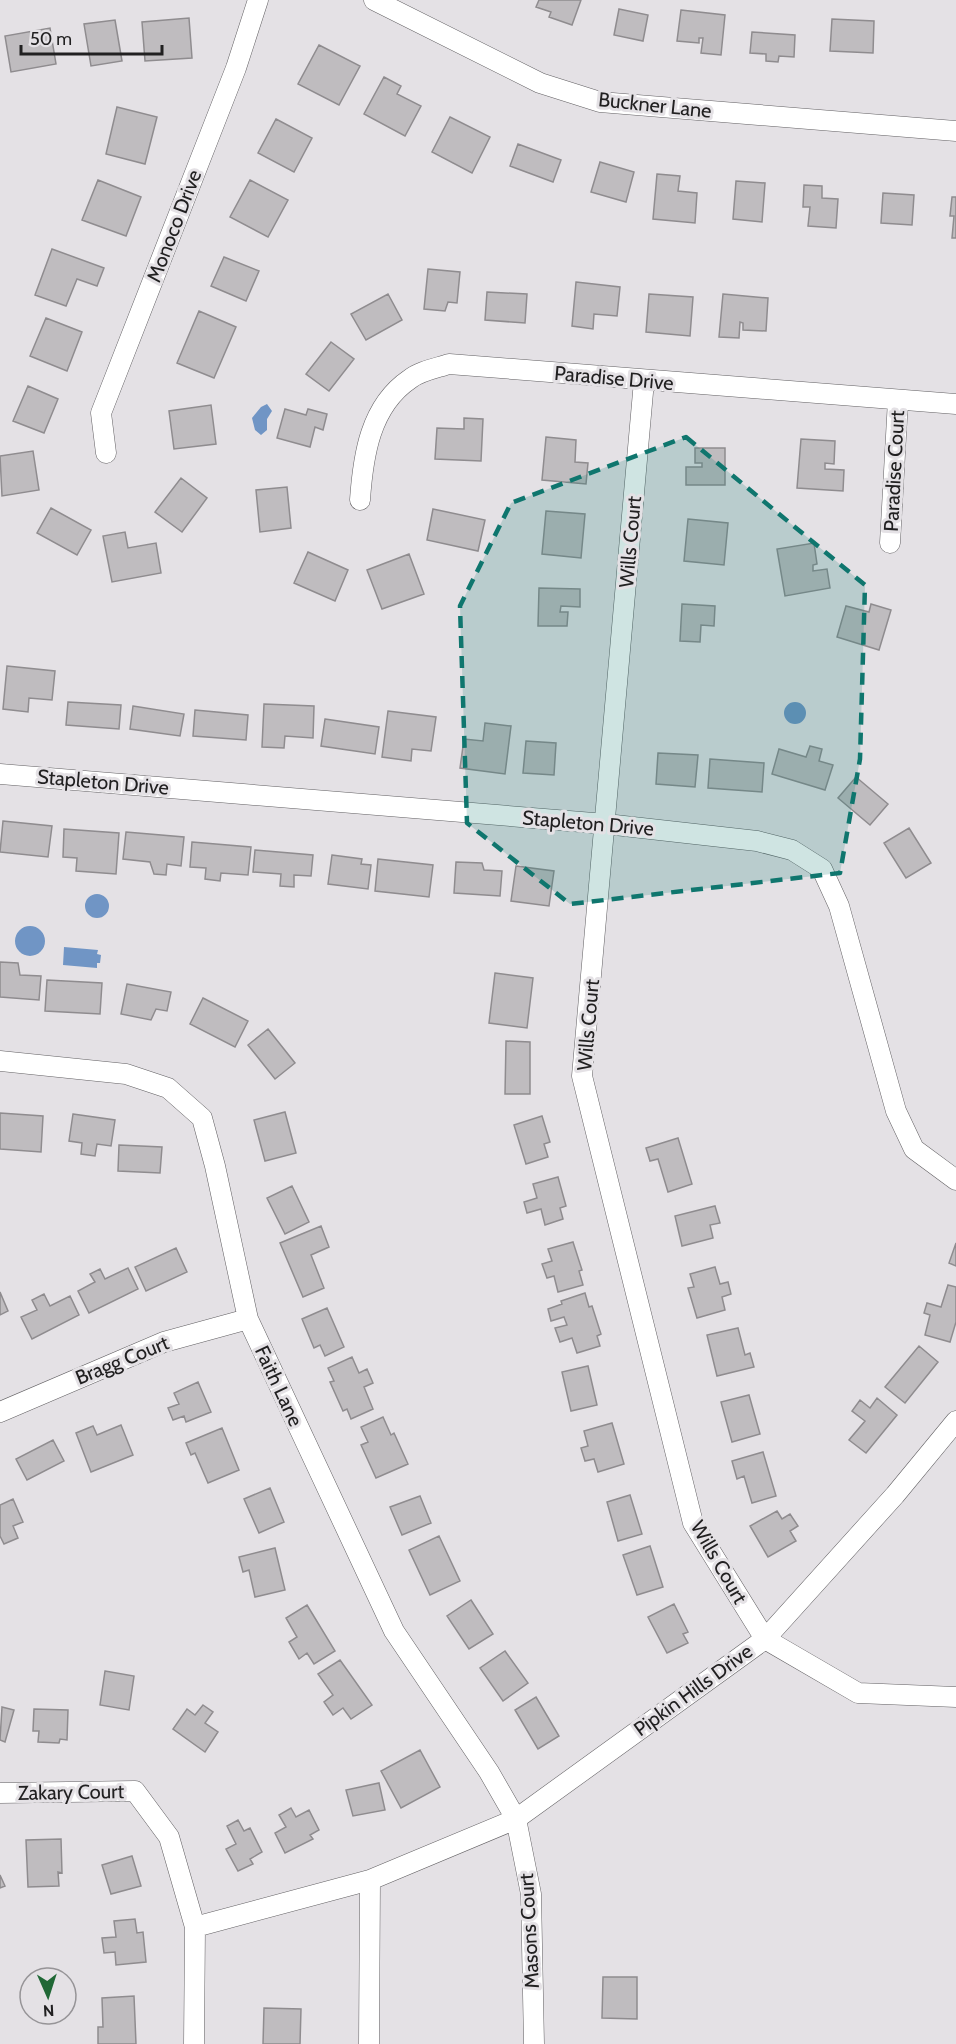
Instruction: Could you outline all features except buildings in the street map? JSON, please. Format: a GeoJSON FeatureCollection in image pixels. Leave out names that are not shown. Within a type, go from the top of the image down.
{"type":"FeatureCollection","features":[{"type":"Feature","properties":{"kind":"street","name":"Monoco Drive"},"geometry":{"type":"LineString","coordinates":[[106,453],[101,413],[236,68],[258,0]]}},
{"type":"Feature","properties":{"kind":"street","name":"Buckner Lane"},"geometry":{"type":"LineString","coordinates":[[374,0],[540,82],[600,102],[956,131]]}},
{"type":"Feature","properties":{"kind":"street","name":"Paradise Drive"},"geometry":{"type":"LineString","coordinates":[[360,500],[363,456],[374,425],[388,400],[410,378],[449,364],[956,404]]}},
{"type":"Feature","properties":{"kind":"street","name":"Wills Court"},"geometry":{"type":"LineString","coordinates":[[644,381],[582,1076],[693,1523],[765,1638]]}},
{"type":"Feature","properties":{"kind":"street","name":"Paradise Court"},"geometry":{"type":"LineString","coordinates":[[890,543],[898,400]]}},
{"type":"Feature","properties":{"kind":"street","name":"Stapleton Drive"},"geometry":{"type":"LineString","coordinates":[[0,774],[606,824],[758,841],[792,850],[822,869],[839,906],[896,1111],[914,1149],[956,1180]]}},
{"type":"Feature","properties":{"kind":"street","name":"Faith Lane"},"geometry":{"type":"LineString","coordinates":[[0,1061],[126,1074],[168,1088],[202,1118],[215,1166],[248,1319],[394,1631],[489,1772],[516,1819]]}},
{"type":"Feature","properties":{"kind":"street","name":"Bragg Court"},"geometry":{"type":"LineString","coordinates":[[0,1412],[164,1342],[248,1319]]}},
{"type":"Feature","properties":{"kind":"street","name":"Pipkin Hills Drive"},"geometry":{"type":"LineString","coordinates":[[195,1927],[370,1880],[516,1819],[765,1638],[895,1495],[956,1421]]}},
{"type":"Feature","properties":{"kind":"street"},"geometry":{"type":"LineString","coordinates":[[765,1638],[858,1693],[956,1696]]}},
{"type":"Feature","properties":{"kind":"street","name":"Zakary Court"},"geometry":{"type":"LineString","coordinates":[[0,1793],[135,1791],[169,1837],[195,1927]]}},
{"type":"Feature","properties":{"kind":"street","name":"Masons Court"},"geometry":{"type":"LineString","coordinates":[[516,1819],[531,1894],[534,2044]]}},
{"type":"Feature","properties":{"kind":"street"},"geometry":{"type":"LineString","coordinates":[[369,2044],[370,1880]]}},
{"type":"Feature","properties":{"kind":"street"},"geometry":{"type":"LineString","coordinates":[[194,2044],[195,1927]]}},
{"type":"Feature","properties":{"kind":"highlighted area"},"geometry":{"type":"Polygon","coordinates":[[[686,437],[865,585],[860,759],[840,873],[570,904],[467,823],[460,606],[511,503],[686,437]]]}},
{"type":"Feature","properties":{"kind":"water"},"geometry":{"type":"Polygon","coordinates":[[[267,404],[272,411],[267,419],[267,430],[261,435],[255,430],[252,418],[261,407],[267,404]]]}},
{"type":"Feature","properties":{"kind":"water"},"geometry":{"type":"Polygon","coordinates":[[[795,702],[805,709],[806,713],[799,723],[795,724],[785,717],[784,713],[791,703],[795,702]]]}},
{"type":"Feature","properties":{"kind":"water"},"geometry":{"type":"Polygon","coordinates":[[[97,894],[105,898],[109,906],[105,914],[97,918],[89,914],[85,906],[89,898],[97,894]]]}},
{"type":"Feature","properties":{"kind":"water"},"geometry":{"type":"Polygon","coordinates":[[[30,926],[40,931],[45,941],[40,951],[30,956],[20,951],[15,941],[20,931],[30,926]]]}},
{"type":"Feature","properties":{"kind":"water"},"geometry":{"type":"Polygon","coordinates":[[[64,947],[98,950],[97,954],[101,955],[100,963],[97,963],[97,968],[63,965],[64,947]]]}}]}
